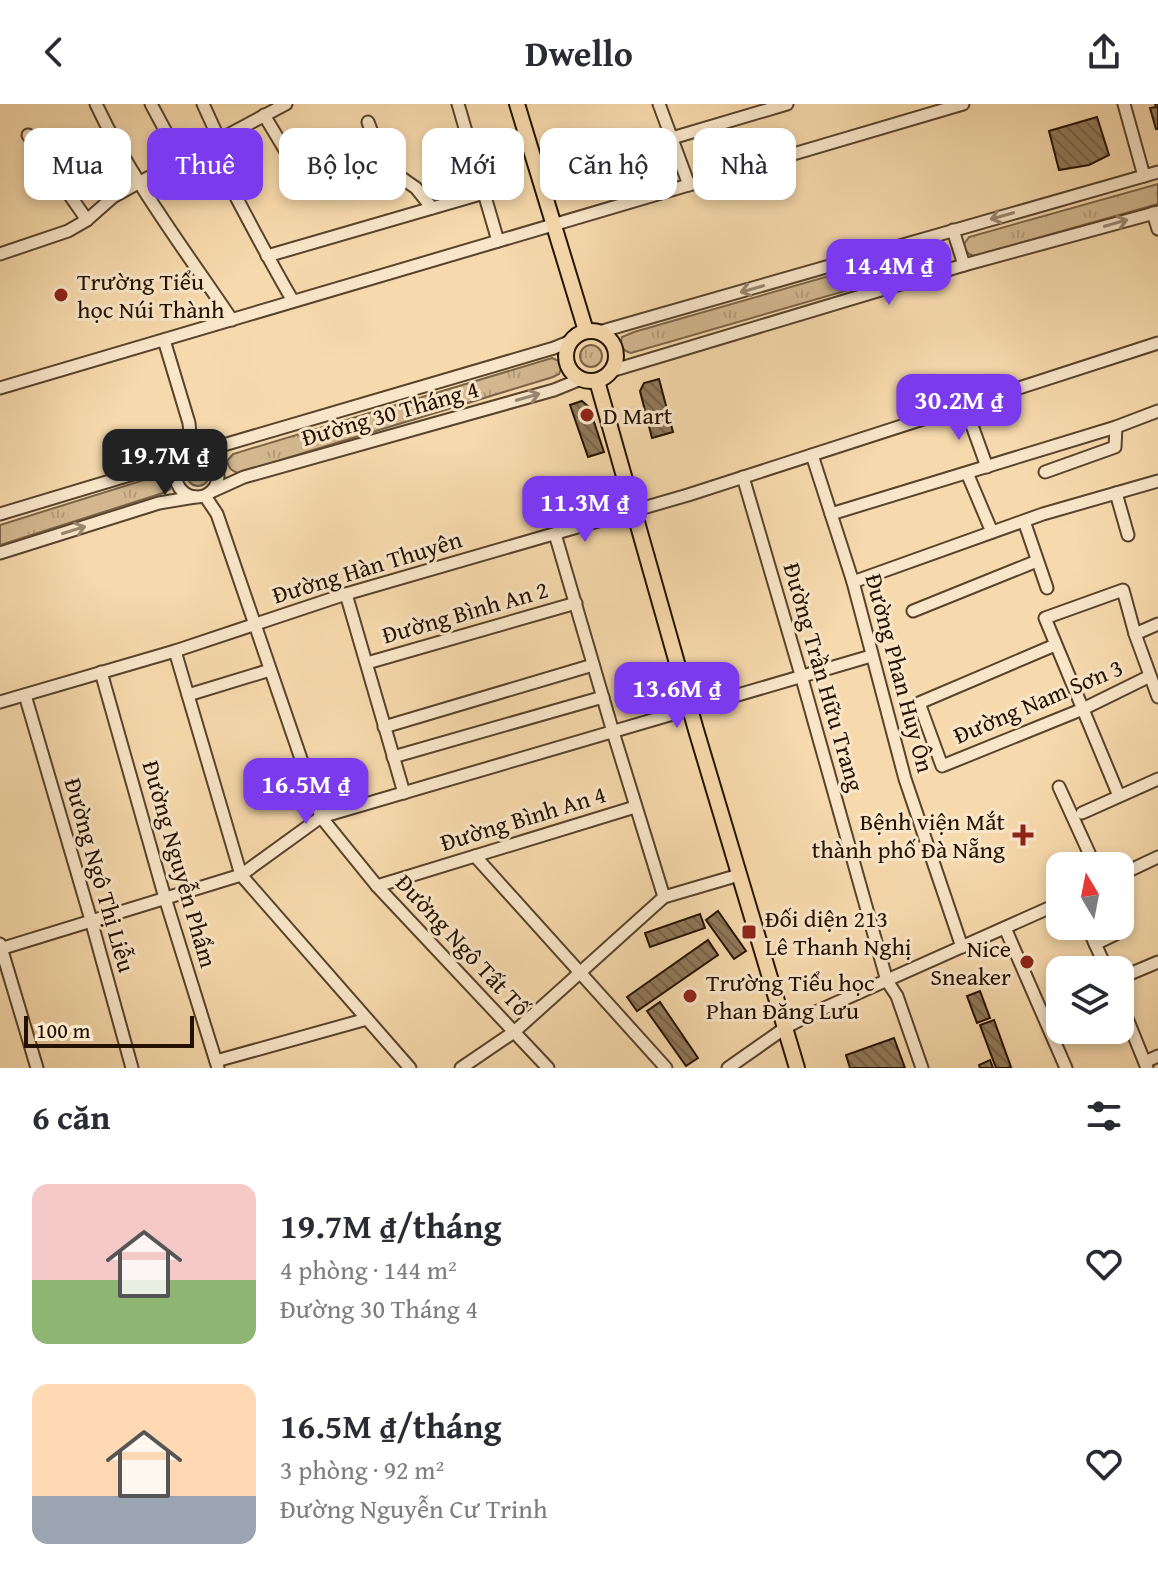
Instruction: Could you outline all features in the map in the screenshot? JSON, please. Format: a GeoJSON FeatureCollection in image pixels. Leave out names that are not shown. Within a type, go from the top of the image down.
{"type":"FeatureCollection","features":[{"type":"Feature","properties":{"kind":"main road"},"geometry":{"type":"LineString","coordinates":[[517,104],[554,225],[593,331]]}},
{"type":"Feature","properties":{"kind":"main road"},"geometry":{"type":"LineString","coordinates":[[593,331],[611,340],[617,359],[611,371],[597,381],[581,379],[567,363],[567,348],[571,341],[580,333],[593,331]]}},
{"type":"Feature","properties":{"kind":"main road"},"geometry":{"type":"LineString","coordinates":[[597,381],[797,1068]]}},
{"type":"Feature","properties":{"kind":"street"},"geometry":{"type":"LineString","coordinates":[[96,104],[111,136],[232,320]]}},
{"type":"Feature","properties":{"kind":"street"},"geometry":{"type":"LineString","coordinates":[[151,104],[164,128]]}},
{"type":"Feature","properties":{"kind":"street"},"geometry":{"type":"LineString","coordinates":[[203,104],[210,128]]}},
{"type":"Feature","properties":{"kind":"street"},"geometry":{"type":"LineString","coordinates":[[240,128],[286,104]]}},
{"type":"Feature","properties":{"kind":"street"},"geometry":{"type":"LineString","coordinates":[[458,104],[465,128]]}},
{"type":"Feature","properties":{"kind":"street"},"geometry":{"type":"LineString","coordinates":[[659,104],[668,128]]}},
{"type":"Feature","properties":{"kind":"street"},"geometry":{"type":"LineString","coordinates":[[0,388],[963,104]]}},
{"type":"Feature","properties":{"kind":"street"},"geometry":{"type":"LineString","coordinates":[[1124,104],[1144,176]]}},
{"type":"Feature","properties":{"kind":"street"},"geometry":{"type":"LineString","coordinates":[[677,136],[780,105]]}},
{"type":"Feature","properties":{"kind":"street"},"geometry":{"type":"LineString","coordinates":[[264,115],[279,140]]}},
{"type":"Feature","properties":{"kind":"street"},"geometry":{"type":"LineString","coordinates":[[368,122],[386,167],[416,188],[432,208]]}},
{"type":"Feature","properties":{"kind":"street"},"geometry":{"type":"LineString","coordinates":[[677,152],[689,185]]}},
{"type":"Feature","properties":{"kind":"street"},"geometry":{"type":"LineString","coordinates":[[593,331],[1158,172]]}},
{"type":"Feature","properties":{"kind":"street"},"geometry":{"type":"LineString","coordinates":[[0,254],[68,231],[87,220],[113,197],[147,178]]}},
{"type":"Feature","properties":{"kind":"street"},"geometry":{"type":"LineString","coordinates":[[73,200],[87,220]]}},
{"type":"Feature","properties":{"kind":"street"},"geometry":{"type":"LineString","coordinates":[[241,200],[267,256],[293,301]]}},
{"type":"Feature","properties":{"kind":"street"},"geometry":{"type":"LineString","coordinates":[[267,256],[460,200]]}},
{"type":"Feature","properties":{"kind":"street"},"geometry":{"type":"LineString","coordinates":[[486,200],[498,241]]}},
{"type":"Feature","properties":{"kind":"street"},"geometry":{"type":"LineString","coordinates":[[611,371],[964,265],[1155,212],[1158,229]]}},
{"type":"Feature","properties":{"kind":"street"},"geometry":{"type":"LineString","coordinates":[[953,230],[964,265]]}},
{"type":"Feature","properties":{"kind":"street"},"geometry":{"type":"LineString","coordinates":[[164,340],[189,423],[193,456]]}},
{"type":"Feature","properties":{"kind":"street","name":"Đường 30 Tháng 4"},"geometry":{"type":"LineString","coordinates":[[0,514],[571,341]]}},
{"type":"Feature","properties":{"kind":"street","name":"Đường Hàn Thuyên"},"geometry":{"type":"LineString","coordinates":[[0,702],[175,651],[346,594],[634,511],[1158,343]]}},
{"type":"Feature","properties":{"kind":"street","name":"Đường 30 Tháng 4"},"geometry":{"type":"LineString","coordinates":[[0,553],[159,503],[204,495],[244,477],[554,390],[581,379]]}},
{"type":"Feature","properties":{"kind":"street"},"geometry":{"type":"LineString","coordinates":[[965,406],[987,467]]}},
{"type":"Feature","properties":{"kind":"street"},"geometry":{"type":"LineString","coordinates":[[831,514],[1157,416]]}},
{"type":"Feature","properties":{"kind":"street"},"geometry":{"type":"LineString","coordinates":[[1045,472],[1115,447],[1116,427]]}},
{"type":"Feature","properties":{"kind":"street","name":"Đường Phan Huy Ôn"},"geometry":{"type":"LineString","coordinates":[[812,455],[853,582],[905,779],[962,947]]}},
{"type":"Feature","properties":{"kind":"street"},"geometry":{"type":"LineString","coordinates":[[193,456],[216,464],[219,471],[219,478],[204,495],[182,491],[176,479],[179,465],[193,456]]}},
{"type":"Feature","properties":{"kind":"street"},"geometry":{"type":"LineString","coordinates":[[967,473],[992,532]]}},
{"type":"Feature","properties":{"kind":"street","name":"Đường Trần Hữu Trang"},"geometry":{"type":"LineString","coordinates":[[743,477],[887,981],[897,996],[922,1068]]}},
{"type":"Feature","properties":{"kind":"street"},"geometry":{"type":"LineString","coordinates":[[853,582],[1024,521],[1158,481]]}},
{"type":"Feature","properties":{"kind":"street"},"geometry":{"type":"LineString","coordinates":[[1116,493],[1128,535]]}},
{"type":"Feature","properties":{"kind":"street","name":"Đường Ngô Tất Tố"},"geometry":{"type":"LineString","coordinates":[[204,495],[217,514],[321,817],[377,886],[548,1068]]}},
{"type":"Feature","properties":{"kind":"street"},"geometry":{"type":"LineString","coordinates":[[1024,521],[1047,588]]}},
{"type":"Feature","properties":{"kind":"street"},"geometry":{"type":"LineString","coordinates":[[555,534],[664,897]]}},
{"type":"Feature","properties":{"kind":"street"},"geometry":{"type":"LineString","coordinates":[[913,611],[1037,561]]}},
{"type":"Feature","properties":{"kind":"street"},"geometry":{"type":"LineString","coordinates":[[1119,796],[1045,618],[1123,590],[1158,697]]}},
{"type":"Feature","properties":{"kind":"street"},"geometry":{"type":"LineString","coordinates":[[346,594],[404,793]]}},
{"type":"Feature","properties":{"kind":"street","name":"Đường Bình An 2"},"geometry":{"type":"LineString","coordinates":[[367,663],[576,603]]}},
{"type":"Feature","properties":{"kind":"street"},"geometry":{"type":"LineString","coordinates":[[1135,634],[1158,624]]}},
{"type":"Feature","properties":{"kind":"street","name":"Đường Nam Sơn 3"},"geometry":{"type":"LineString","coordinates":[[1055,645],[919,703],[942,766],[1083,709],[1150,676]]}},
{"type":"Feature","properties":{"kind":"street"},"geometry":{"type":"LineString","coordinates":[[175,651],[241,875],[410,1068]]}},
{"type":"Feature","properties":{"kind":"street"},"geometry":{"type":"LineString","coordinates":[[37,1068],[1,947],[241,875],[321,817],[871,656]]}},
{"type":"Feature","properties":{"kind":"street"},"geometry":{"type":"LineString","coordinates":[[384,727],[593,665]]}},
{"type":"Feature","properties":{"kind":"street"},"geometry":{"type":"LineString","coordinates":[[188,695],[270,670]]}},
{"type":"Feature","properties":{"kind":"street","name":"Đường Nguyễn Phẩm"},"geometry":{"type":"LineString","coordinates":[[101,672],[165,898],[217,1064]]}},
{"type":"Feature","properties":{"kind":"street","name":"Đường Ngô Thị Liễu"},"geometry":{"type":"LineString","coordinates":[[25,695],[132,1068]]}},
{"type":"Feature","properties":{"kind":"street"},"geometry":{"type":"LineString","coordinates":[[393,757],[603,697]]}},
{"type":"Feature","properties":{"kind":"street"},"geometry":{"type":"LineString","coordinates":[[1082,813],[1158,779]]}},
{"type":"Feature","properties":{"kind":"street"},"geometry":{"type":"LineString","coordinates":[[1059,787],[1089,852]]}},
{"type":"Feature","properties":{"kind":"street","name":"Đường Bình An 4"},"geometry":{"type":"LineString","coordinates":[[377,886],[635,807]]}},
{"type":"Feature","properties":{"kind":"street"},"geometry":{"type":"LineString","coordinates":[[475,856],[666,1068]]}},
{"type":"Feature","properties":{"kind":"street"},"geometry":{"type":"LineString","coordinates":[[1134,868],[1158,857]]}},
{"type":"Feature","properties":{"kind":"street"},"geometry":{"type":"LineString","coordinates":[[461,1068],[514,1032],[664,897],[739,875]]}},
{"type":"Feature","properties":{"kind":"street"},"geometry":{"type":"LineString","coordinates":[[728,1068],[785,1028],[811,1014],[1046,909]]}},
{"type":"Feature","properties":{"kind":"street"},"geometry":{"type":"LineString","coordinates":[[1005,928],[1066,1068]]}},
{"type":"Feature","properties":{"kind":"street"},"geometry":{"type":"LineString","coordinates":[[1093,940],[1101,956]]}},
{"type":"Feature","properties":{"kind":"street"},"geometry":{"type":"LineString","coordinates":[[1095,944],[1103,940]]}},
{"type":"Feature","properties":{"kind":"street"},"geometry":{"type":"LineString","coordinates":[[1134,972],[1158,962]]}},
{"type":"Feature","properties":{"kind":"street"},"geometry":{"type":"LineString","coordinates":[[217,1064],[367,1019]]}},
{"type":"Feature","properties":{"kind":"street"},"geometry":{"type":"LineString","coordinates":[[1134,1035],[1146,1065],[1158,1056]]}},
{"type":"Feature","properties":{"kind":"green space"},"geometry":{"type":"Polygon","coordinates":[[[1158,184],[1158,204],[974,256],[965,249],[964,244],[969,237],[1158,184]]]}},
{"type":"Feature","properties":{"kind":"green space"},"geometry":{"type":"Polygon","coordinates":[[[930,247],[937,250],[938,256],[937,262],[931,266],[631,353],[621,345],[622,337],[634,332],[930,247]]]}},
{"type":"Feature","properties":{"kind":"green space"},"geometry":{"type":"Polygon","coordinates":[[[591,345],[599,348],[602,356],[599,364],[591,367],[583,364],[580,356],[583,348],[591,345]]]}},
{"type":"Feature","properties":{"kind":"green space"},"geometry":{"type":"Polygon","coordinates":[[[552,358],[559,361],[561,369],[553,377],[238,473],[227,461],[233,454],[552,358]]]}},
{"type":"Feature","properties":{"kind":"green space"},"geometry":{"type":"Polygon","coordinates":[[[198,464],[206,467],[209,475],[206,483],[198,486],[190,483],[187,475],[190,467],[198,464]]]}},
{"type":"Feature","properties":{"kind":"green space"},"geometry":{"type":"Polygon","coordinates":[[[163,474],[169,476],[172,485],[163,493],[0,545],[0,525],[163,474]]]}},
{"type":"Feature","properties":{"kind":"building"},"geometry":{"type":"Polygon","coordinates":[[[1155,104],[1158,104],[1158,129],[1150,108],[1156,107],[1155,104]]]}},
{"type":"Feature","properties":{"kind":"building"},"geometry":{"type":"Polygon","coordinates":[[[1097,117],[1109,155],[1089,165],[1059,170],[1049,131],[1097,117]]]}},
{"type":"Feature","properties":{"kind":"building"},"geometry":{"type":"Polygon","coordinates":[[[659,379],[673,432],[652,438],[640,391],[644,383],[659,379]]]}},
{"type":"Feature","properties":{"kind":"building"},"geometry":{"type":"Polygon","coordinates":[[[582,401],[589,407],[604,452],[588,457],[570,405],[582,401]]]}},
{"type":"Feature","properties":{"kind":"building"},"geometry":{"type":"Polygon","coordinates":[[[718,911],[746,951],[734,959],[706,920],[718,911]]]}},
{"type":"Feature","properties":{"kind":"building"},"geometry":{"type":"Polygon","coordinates":[[[700,914],[705,928],[650,947],[645,933],[700,914]]]}},
{"type":"Feature","properties":{"kind":"building"},"geometry":{"type":"Polygon","coordinates":[[[708,940],[718,955],[637,1011],[627,997],[708,940]]]}},
{"type":"Feature","properties":{"kind":"building"},"geometry":{"type":"Polygon","coordinates":[[[980,991],[990,1018],[977,1023],[967,996],[980,991]]]}},
{"type":"Feature","properties":{"kind":"building"},"geometry":{"type":"Polygon","coordinates":[[[660,1002],[698,1058],[686,1066],[647,1011],[660,1002]]]}},
{"type":"Feature","properties":{"kind":"building"},"geometry":{"type":"Polygon","coordinates":[[[994,1020],[1011,1067],[996,1068],[980,1025],[994,1020]]]}},
{"type":"Feature","properties":{"kind":"building"},"geometry":{"type":"Polygon","coordinates":[[[894,1038],[905,1068],[850,1068],[846,1055],[894,1038]]]}},
{"type":"Feature","properties":{"kind":"building"},"geometry":{"type":"Polygon","coordinates":[[[990,1060],[993,1068],[980,1068],[979,1065],[990,1060]]]}},
{"type":"Feature","properties":{"kind":"place","name":"Trường Tiểu học Núi Thành"},"geometry":{"type":"Point","coordinates":[61,295]}},
{"type":"Feature","properties":{"kind":"place","name":"D Mart"},"geometry":{"type":"Point","coordinates":[587,415]}},
{"type":"Feature","properties":{"kind":"place","name":"Bệnh viện Mắt thành phố Đà Nẵng"},"geometry":{"type":"Point","coordinates":[1023,835]}},
{"type":"Feature","properties":{"kind":"place","name":"Đối diện 213 Lê Thanh Nghị"},"geometry":{"type":"Point","coordinates":[749,932]}},
{"type":"Feature","properties":{"kind":"place","name":"Nice Sneaker"},"geometry":{"type":"Point","coordinates":[1027,962]}},
{"type":"Feature","properties":{"kind":"place","name":"Trường Tiểu học Phan Đăng Lưu"},"geometry":{"type":"Point","coordinates":[690,996]}}]}
